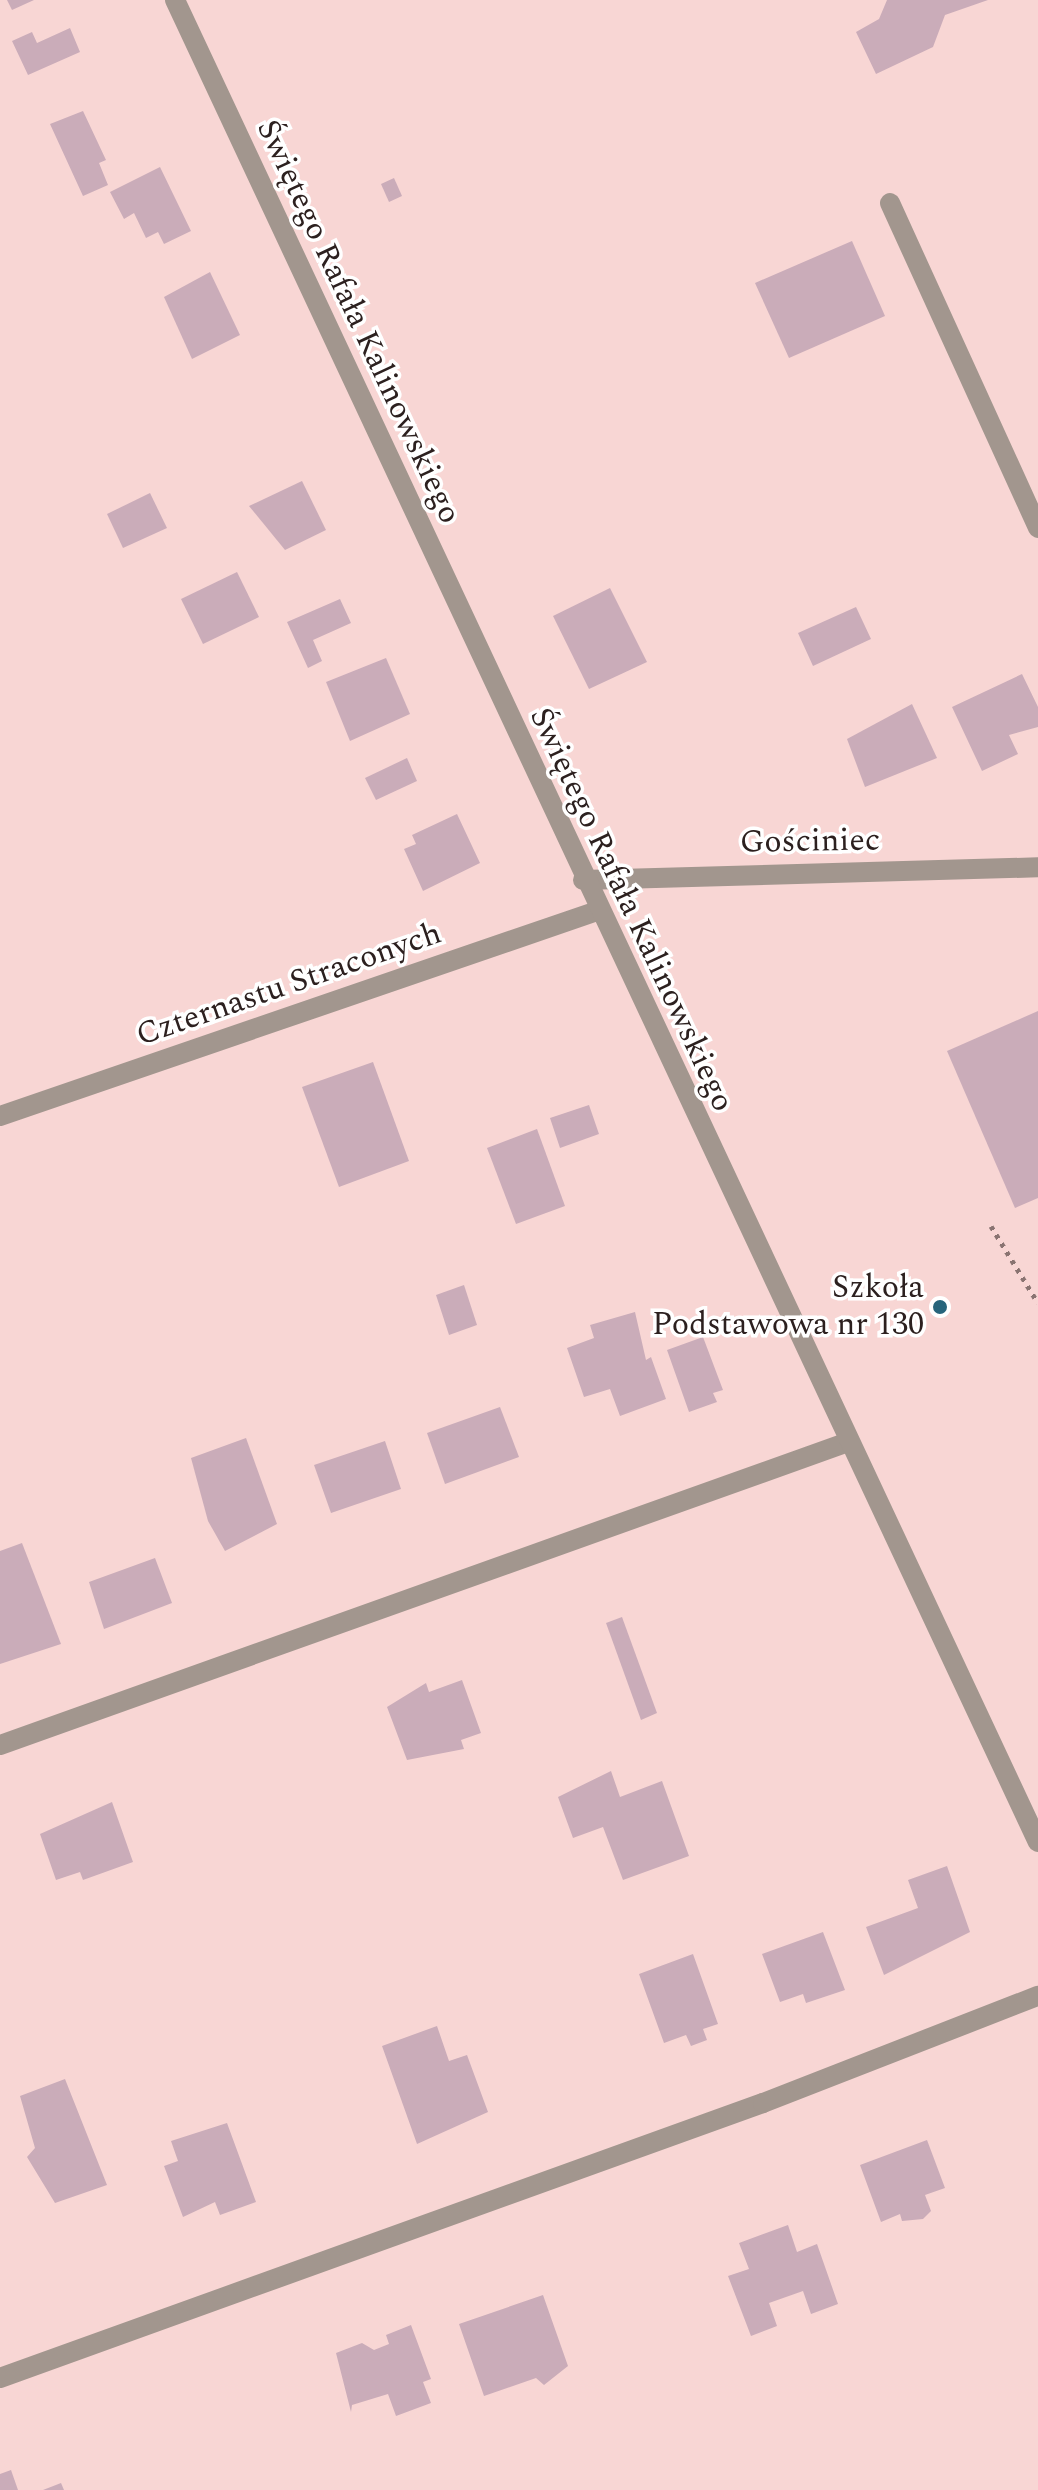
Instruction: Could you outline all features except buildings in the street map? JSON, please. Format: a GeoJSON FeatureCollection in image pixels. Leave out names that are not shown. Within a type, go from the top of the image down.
{"type":"FeatureCollection","features":[{"type":"Feature","properties":{"kind":"street","name":"Świętego Rafała Kalinowskiego"},"geometry":{"type":"LineString","coordinates":[[175,0],[597,911],[1038,1842]]}},
{"type":"Feature","properties":{"kind":"street"},"geometry":{"type":"LineString","coordinates":[[890,203],[1038,528]]}},
{"type":"Feature","properties":{"kind":"street","name":"Gościniec"},"geometry":{"type":"LineString","coordinates":[[583,880],[1038,867]]}},
{"type":"Feature","properties":{"kind":"street","name":"Czternastu Straconych"},"geometry":{"type":"LineString","coordinates":[[0,1116],[597,911]]}},
{"type":"Feature","properties":{"kind":"street"},"geometry":{"type":"LineString","coordinates":[[0,1745],[848,1442]]}},
{"type":"Feature","properties":{"kind":"street"},"geometry":{"type":"LineString","coordinates":[[0,2378],[763,2103],[1038,1996]]}},
{"type":"Feature","properties":{"kind":"path"},"geometry":{"type":"LineString","coordinates":[[991,1226],[1038,1303]]}},
{"type":"Feature","properties":{"kind":"place","name":"Szkoła Podstawowa nr 130"},"geometry":{"type":"Point","coordinates":[940,1307]}}]}
